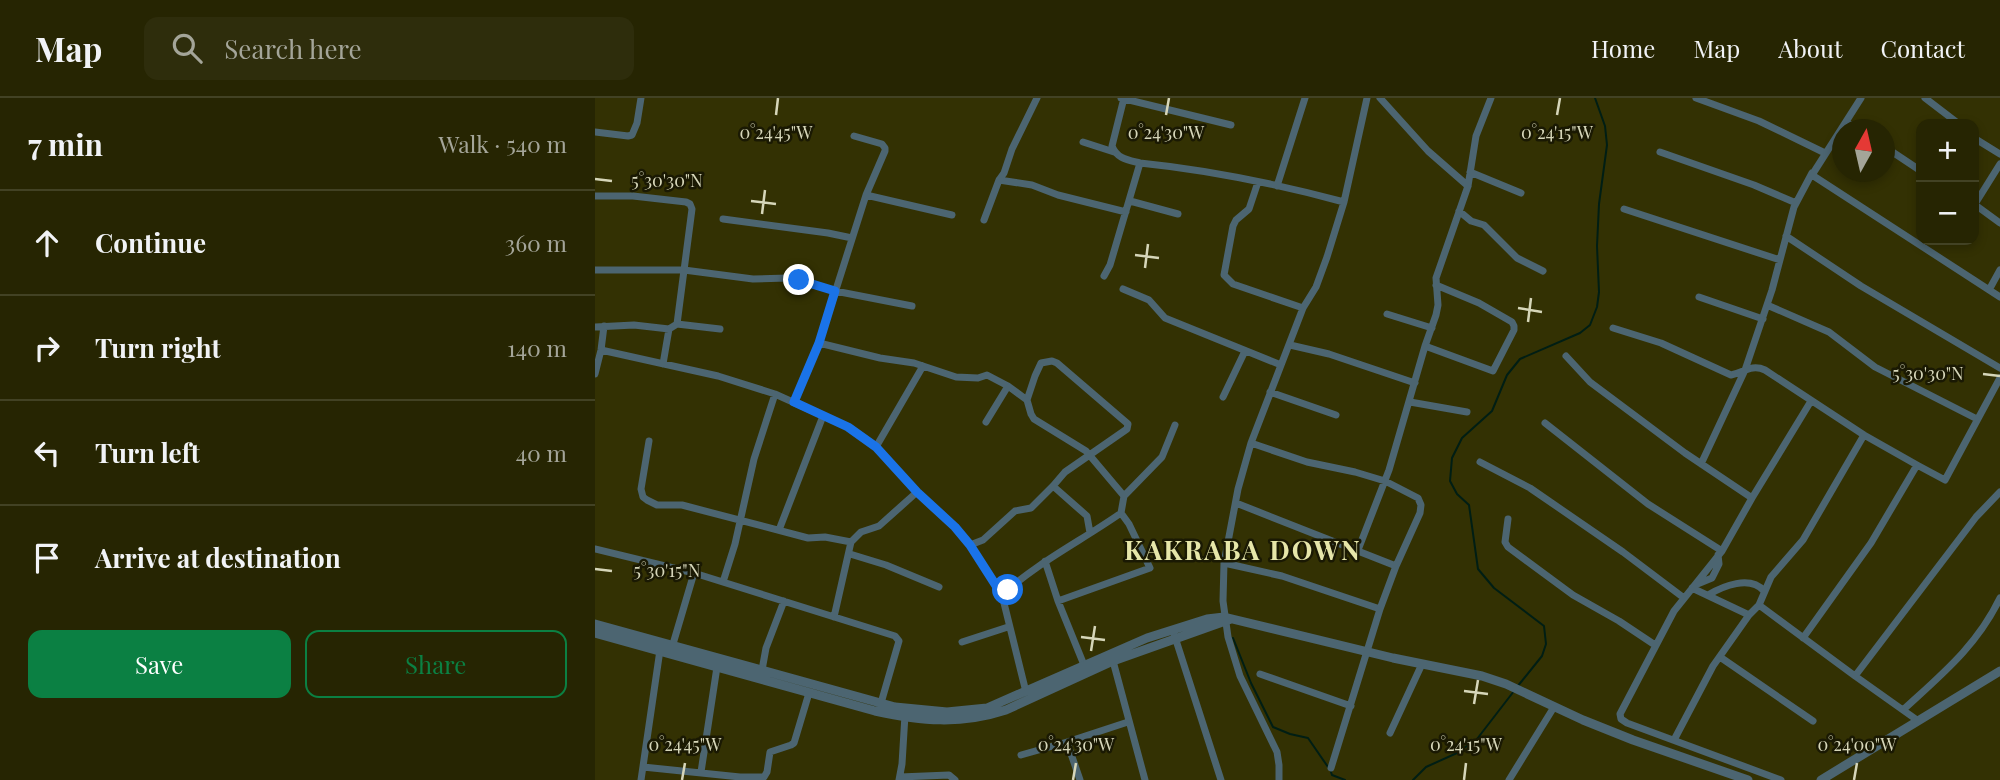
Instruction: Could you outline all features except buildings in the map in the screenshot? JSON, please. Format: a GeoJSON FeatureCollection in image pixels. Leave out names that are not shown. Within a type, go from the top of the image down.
{"type":"FeatureCollection","features":[{"type":"Feature","properties":{"kind":"street"},"geometry":{"type":"LineString","coordinates":[[596,135],[632,135],[641,98]]}},
{"type":"Feature","properties":{"kind":"street"},"geometry":{"type":"LineString","coordinates":[[983,220],[1012,149],[1037,98]]}},
{"type":"Feature","properties":{"kind":"street"},"geometry":{"type":"LineString","coordinates":[[1114,152],[1114,134],[1123,98],[1231,125]]}},
{"type":"Feature","properties":{"kind":"street"},"geometry":{"type":"LineString","coordinates":[[1277,186],[1305,98]]}},
{"type":"Feature","properties":{"kind":"street"},"geometry":{"type":"LineString","coordinates":[[1279,780],[1277,752],[1240,676],[1223,601],[1224,563],[1238,489],[1251,443],[1303,308],[1316,287],[1344,202],[1367,98]]}},
{"type":"Feature","properties":{"kind":"street"},"geometry":{"type":"LineString","coordinates":[[1380,98],[1428,151],[1468,186]]}},
{"type":"Feature","properties":{"kind":"street"},"geometry":{"type":"LineString","coordinates":[[1358,550],[1385,481],[1432,328],[1438,304],[1436,278],[1468,186],[1476,136],[1491,98]]}},
{"type":"Feature","properties":{"kind":"street"},"geometry":{"type":"LineString","coordinates":[[1696,98],[1759,121],[1825,153]]}},
{"type":"Feature","properties":{"kind":"street"},"geometry":{"type":"LineString","coordinates":[[1848,119],[1861,98]]}},
{"type":"Feature","properties":{"kind":"street"},"geometry":{"type":"LineString","coordinates":[[1925,98],[1952,119]]}},
{"type":"Feature","properties":{"kind":"street"},"geometry":{"type":"LineString","coordinates":[[794,402],[819,343],[866,195],[885,148],[882,144],[854,136]]}},
{"type":"Feature","properties":{"kind":"street"},"geometry":{"type":"LineString","coordinates":[[1979,141],[2000,154]]}},
{"type":"Feature","properties":{"kind":"street"},"geometry":{"type":"LineString","coordinates":[[1083,142],[1140,163],[1202,171],[1344,202]]}},
{"type":"Feature","properties":{"kind":"street"},"geometry":{"type":"LineString","coordinates":[[1701,464],[1745,370],[1763,319],[1796,203],[1832,143]]}},
{"type":"Feature","properties":{"kind":"street"},"geometry":{"type":"LineString","coordinates":[[1660,152],[1755,185],[1796,203]]}},
{"type":"Feature","properties":{"kind":"street"},"geometry":{"type":"LineString","coordinates":[[1895,154],[1916,168]]}},
{"type":"Feature","properties":{"kind":"street"},"geometry":{"type":"LineString","coordinates":[[1104,276],[1110,265],[1140,163]]}},
{"type":"Feature","properties":{"kind":"street"},"geometry":{"type":"LineString","coordinates":[[1979,196],[2000,164]]}},
{"type":"Feature","properties":{"kind":"street"},"geometry":{"type":"LineString","coordinates":[[1470,172],[1521,192]]}},
{"type":"Feature","properties":{"kind":"street"},"geometry":{"type":"LineString","coordinates":[[1812,173],[1813,177],[2000,297]]}},
{"type":"Feature","properties":{"kind":"street"},"geometry":{"type":"LineString","coordinates":[[999,180],[1033,185],[1058,195],[1126,212]]}},
{"type":"Feature","properties":{"kind":"street"},"geometry":{"type":"LineString","coordinates":[[1258,182],[1249,209],[1233,226],[1224,275],[1233,284],[1303,308]]}},
{"type":"Feature","properties":{"kind":"street"},"geometry":{"type":"LineString","coordinates":[[866,195],[952,215]]}},
{"type":"Feature","properties":{"kind":"street"},"geometry":{"type":"LineString","coordinates":[[595,196],[633,196],[690,204],[692,209],[677,324]]}},
{"type":"Feature","properties":{"kind":"street"},"geometry":{"type":"LineString","coordinates":[[1130,201],[1178,214]]}},
{"type":"Feature","properties":{"kind":"street"},"geometry":{"type":"LineString","coordinates":[[1979,208],[2000,223]]}},
{"type":"Feature","properties":{"kind":"street"},"geometry":{"type":"LineString","coordinates":[[1624,209],[1780,260]]}},
{"type":"Feature","properties":{"kind":"street"},"geometry":{"type":"LineString","coordinates":[[1459,211],[1471,221],[1484,225],[1517,258],[1543,271]]}},
{"type":"Feature","properties":{"kind":"street"},"geometry":{"type":"LineString","coordinates":[[723,219],[852,238]]}},
{"type":"Feature","properties":{"kind":"street"},"geometry":{"type":"LineString","coordinates":[[1786,236],[1861,286],[2000,368]]}},
{"type":"Feature","properties":{"kind":"street"},"geometry":{"type":"LineString","coordinates":[[595,270],[684,270],[753,279],[788,278],[835,291],[912,306]]}},
{"type":"Feature","properties":{"kind":"street"},"geometry":{"type":"LineString","coordinates":[[1989,290],[2000,270]]}},
{"type":"Feature","properties":{"kind":"street"},"geometry":{"type":"LineString","coordinates":[[1425,346],[1493,371],[1514,330],[1511,322],[1501,316],[1436,285]]}},
{"type":"Feature","properties":{"kind":"street"},"geometry":{"type":"LineString","coordinates":[[1123,289],[1154,304],[1165,318],[1281,365]]}},
{"type":"Feature","properties":{"kind":"street"},"geometry":{"type":"LineString","coordinates":[[1699,298],[1763,319]]}},
{"type":"Feature","properties":{"kind":"street"},"geometry":{"type":"LineString","coordinates":[[1767,305],[1829,332],[1875,367],[1977,419]]}},
{"type":"Feature","properties":{"kind":"street"},"geometry":{"type":"LineString","coordinates":[[1387,314],[1432,328]]}},
{"type":"Feature","properties":{"kind":"street"},"geometry":{"type":"LineString","coordinates":[[595,327],[634,325],[669,329],[677,324],[720,329]]}},
{"type":"Feature","properties":{"kind":"street"},"geometry":{"type":"LineString","coordinates":[[595,374],[604,326]]}},
{"type":"Feature","properties":{"kind":"street"},"geometry":{"type":"LineString","coordinates":[[1613,328],[1671,347],[1731,375],[1759,367],[1864,435],[1945,480],[2000,378]]}},
{"type":"Feature","properties":{"kind":"street"},"geometry":{"type":"LineString","coordinates":[[663,364],[669,329]]}},
{"type":"Feature","properties":{"kind":"street"},"geometry":{"type":"LineString","coordinates":[[819,343],[923,366],[956,377],[978,378],[987,375],[1027,400]]}},
{"type":"Feature","properties":{"kind":"street"},"geometry":{"type":"LineString","coordinates":[[1290,345],[1329,354],[1415,383]]}},
{"type":"Feature","properties":{"kind":"street"},"geometry":{"type":"LineString","coordinates":[[601,350],[718,376],[775,394],[848,427],[876,447],[917,492],[955,527],[970,545],[1002,595],[1026,692]]}},
{"type":"Feature","properties":{"kind":"street"},"geometry":{"type":"LineString","coordinates":[[1223,397],[1245,351]]}},
{"type":"Feature","properties":{"kind":"street"},"geometry":{"type":"LineString","coordinates":[[1566,356],[1590,382],[1752,498]]}},
{"type":"Feature","properties":{"kind":"street"},"geometry":{"type":"LineString","coordinates":[[970,545],[983,540],[1014,511],[1031,508],[1065,472],[1089,454],[1127,429],[1128,424],[1057,363],[1041,363],[1027,400],[1034,419],[1086,451],[1089,454],[1124,496]]}},
{"type":"Feature","properties":{"kind":"street"},"geometry":{"type":"LineString","coordinates":[[876,447],[923,366]]}},
{"type":"Feature","properties":{"kind":"street"},"geometry":{"type":"LineString","coordinates":[[986,422],[1008,386]]}},
{"type":"Feature","properties":{"kind":"street"},"geometry":{"type":"LineString","coordinates":[[1271,392],[1336,415]]}},
{"type":"Feature","properties":{"kind":"street"},"geometry":{"type":"LineString","coordinates":[[723,582],[735,544],[754,459],[775,394]]}},
{"type":"Feature","properties":{"kind":"street"},"geometry":{"type":"LineString","coordinates":[[1781,780],[1627,723],[1621,719],[1620,714],[1655,645],[1684,597],[1720,553],[1811,401]]}},
{"type":"Feature","properties":{"kind":"street"},"geometry":{"type":"LineString","coordinates":[[1410,402],[1467,412]]}},
{"type":"Feature","properties":{"kind":"street"},"geometry":{"type":"LineString","coordinates":[[779,530],[823,416]]}},
{"type":"Feature","properties":{"kind":"street"},"geometry":{"type":"LineString","coordinates":[[1545,423],[1648,504],[1720,553]]}},
{"type":"Feature","properties":{"kind":"street"},"geometry":{"type":"LineString","coordinates":[[1058,601],[1150,568],[1121,513],[1124,496],[1162,457],[1175,425]]}},
{"type":"Feature","properties":{"kind":"street"},"geometry":{"type":"LineString","coordinates":[[1674,740],[1713,666],[1759,605],[1771,577],[1803,540],[1864,435]]}},
{"type":"Feature","properties":{"kind":"street"},"geometry":{"type":"LineString","coordinates":[[649,441],[641,489],[643,497],[657,505],[682,505],[808,538],[825,537],[852,542]]}},
{"type":"Feature","properties":{"kind":"street"},"geometry":{"type":"LineString","coordinates":[[1251,443],[1307,462],[1385,481],[1418,498],[1422,505],[1380,609],[1331,768]]}},
{"type":"Feature","properties":{"kind":"street"},"geometry":{"type":"LineString","coordinates":[[1480,463],[1540,495],[1684,597]]}},
{"type":"Feature","properties":{"kind":"street"},"geometry":{"type":"LineString","coordinates":[[1804,639],[1871,543],[1917,464]]}},
{"type":"Feature","properties":{"kind":"street"},"geometry":{"type":"LineString","coordinates":[[1053,486],[1087,516],[1090,533]]}},
{"type":"Feature","properties":{"kind":"street"},"geometry":{"type":"LineString","coordinates":[[834,617],[852,542],[861,532],[879,526],[917,492]]}},
{"type":"Feature","properties":{"kind":"street"},"geometry":{"type":"LineString","coordinates":[[1855,676],[1976,517],[2000,492]]}},
{"type":"Feature","properties":{"kind":"street"},"geometry":{"type":"LineString","coordinates":[[1236,503],[1397,566]]}},
{"type":"Feature","properties":{"kind":"street"},"geometry":{"type":"LineString","coordinates":[[1002,595],[1045,561],[1121,513]]}},
{"type":"Feature","properties":{"kind":"street"},"geometry":{"type":"LineString","coordinates":[[1508,519],[1508,547],[1573,595],[1655,645]]}},
{"type":"Feature","properties":{"kind":"street"},"geometry":{"type":"LineString","coordinates":[[595,549],[694,573],[898,638],[881,703]]}},
{"type":"Feature","properties":{"kind":"street"},"geometry":{"type":"LineString","coordinates":[[850,554],[886,565],[939,587]]}},
{"type":"Feature","properties":{"kind":"street"},"geometry":{"type":"LineString","coordinates":[[1045,561],[1084,665]]}},
{"type":"Feature","properties":{"kind":"street"},"geometry":{"type":"LineString","coordinates":[[1224,563],[1282,576],[1380,609]]}},
{"type":"Feature","properties":{"kind":"street"},"geometry":{"type":"LineString","coordinates":[[673,645],[694,573]]}},
{"type":"Feature","properties":{"kind":"street"},"geometry":{"type":"LineString","coordinates":[[1708,595],[1721,587],[1751,583],[1764,591]]}},
{"type":"Feature","properties":{"kind":"street"},"geometry":{"type":"LineString","coordinates":[[1693,586],[1749,615]]}},
{"type":"Feature","properties":{"kind":"street"},"geometry":{"type":"LineString","coordinates":[[1903,710],[1969,647],[1990,620],[2000,598]]}},
{"type":"Feature","properties":{"kind":"street"},"geometry":{"type":"LineString","coordinates":[[762,670],[766,648],[784,601]]}},
{"type":"Feature","properties":{"kind":"street"},"geometry":{"type":"LineString","coordinates":[[1759,605],[1917,720]]}},
{"type":"Feature","properties":{"kind":"street"},"geometry":{"type":"LineString","coordinates":[[595,633],[673,645],[881,703],[905,713],[950,721],[988,716],[1207,619],[1227,619],[1482,676],[1633,740],[1748,780]]}},
{"type":"Feature","properties":{"kind":"street"},"geometry":{"type":"LineString","coordinates":[[962,642],[1008,627]]}},
{"type":"Feature","properties":{"kind":"street"},"geometry":{"type":"LineString","coordinates":[[595,633],[875,711],[905,713],[987,708],[1125,647],[1174,634]]}},
{"type":"Feature","properties":{"kind":"street"},"geometry":{"type":"LineString","coordinates":[[1174,634],[1221,780]]}},
{"type":"Feature","properties":{"kind":"street"},"geometry":{"type":"LineString","coordinates":[[641,780],[660,650]]}},
{"type":"Feature","properties":{"kind":"street"},"geometry":{"type":"LineString","coordinates":[[1720,657],[1813,721]]}},
{"type":"Feature","properties":{"kind":"street"},"geometry":{"type":"LineString","coordinates":[[1113,660],[1145,780]]}},
{"type":"Feature","properties":{"kind":"street"},"geometry":{"type":"LineString","coordinates":[[1390,733],[1422,664]]}},
{"type":"Feature","properties":{"kind":"street"},"geometry":{"type":"LineString","coordinates":[[701,772],[717,667]]}},
{"type":"Feature","properties":{"kind":"street"},"geometry":{"type":"LineString","coordinates":[[1821,780],[2000,671]]}},
{"type":"Feature","properties":{"kind":"street"},"geometry":{"type":"LineString","coordinates":[[1260,674],[1351,706]]}},
{"type":"Feature","properties":{"kind":"street"},"geometry":{"type":"LineString","coordinates":[[643,767],[764,777],[770,752],[794,743],[809,693]]}},
{"type":"Feature","properties":{"kind":"street"},"geometry":{"type":"LineString","coordinates":[[1509,780],[1554,707]]}},
{"type":"Feature","properties":{"kind":"street"},"geometry":{"type":"LineString","coordinates":[[905,713],[900,778],[949,775],[955,780]]}},
{"type":"Feature","properties":{"kind":"street"},"geometry":{"type":"LineString","coordinates":[[1021,755],[1128,722]]}},
{"type":"Feature","properties":{"kind":"street"},"geometry":{"type":"LineString","coordinates":[[1067,743],[1080,780]]}},
{"type":"Feature","properties":{"kind":"waterway"},"geometry":{"type":"LineString","coordinates":[[1517,687],[1542,656],[1546,644],[1544,626],[1494,588],[1478,569],[1469,505],[1457,494],[1450,481],[1452,458],[1462,438],[1492,411],[1507,375],[1520,359],[1580,333],[1590,325],[1599,292],[1599,204],[1607,145],[1605,126],[1595,98]]}},
{"type":"Feature","properties":{"kind":"waterway"},"geometry":{"type":"LineString","coordinates":[[1233,638],[1273,727],[1308,738],[1328,767]]}},
{"type":"Feature","properties":{"kind":"waterway"},"geometry":{"type":"LineString","coordinates":[[1413,780],[1426,767],[1457,753],[1477,739],[1514,691]]}},
{"type":"Feature","properties":{"kind":"waterway"},"geometry":{"type":"LineString","coordinates":[[1331,772],[1332,775],[1345,780]]}},
{"type":"Feature","properties":{"kind":"district","name":"KAKRABA DOWN"},"geometry":{"type":"Point","coordinates":[1243,549]}},
{"type":"Feature","properties":{"kind":"route"},"geometry":{"type":"LineString","coordinates":[[799,280],[835,291],[819,343],[794,402],[848,427],[876,447],[917,492],[955,527],[970,545],[1002,595],[1008,590]]}}]}
